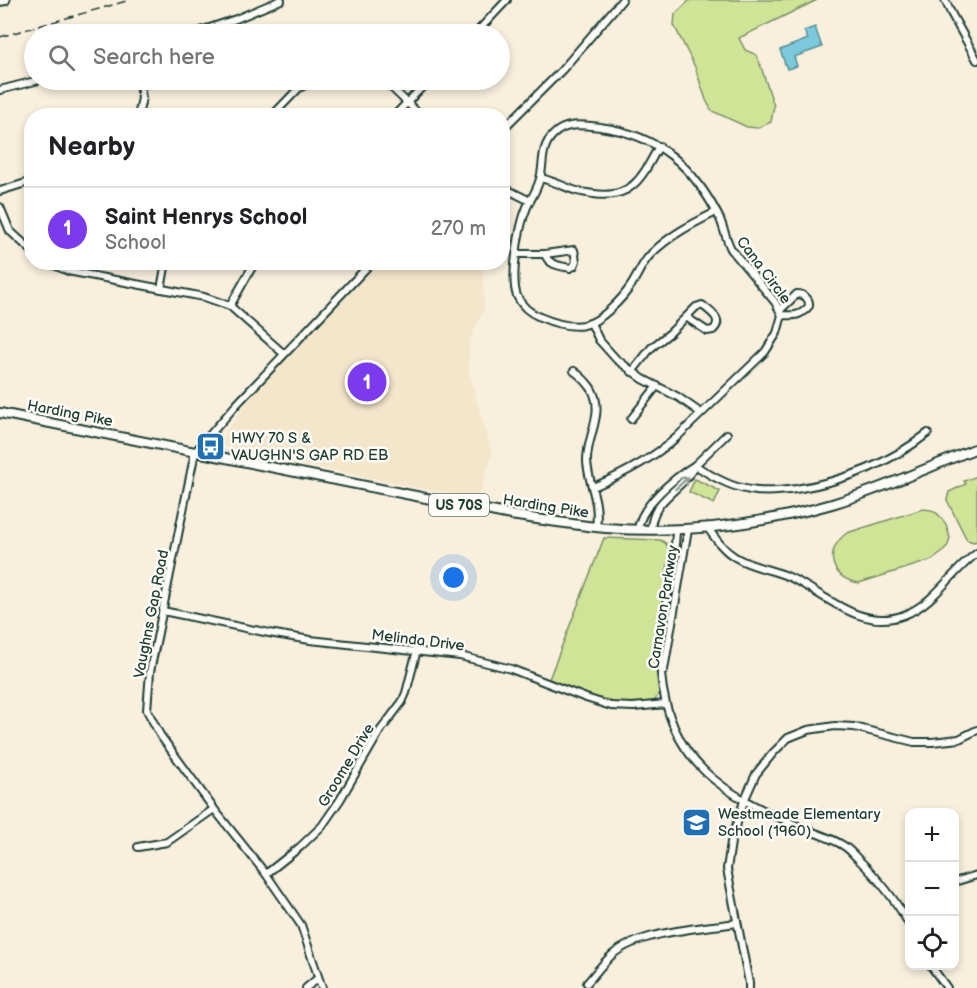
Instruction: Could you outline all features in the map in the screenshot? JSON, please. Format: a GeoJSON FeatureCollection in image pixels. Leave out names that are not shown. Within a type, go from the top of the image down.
{"type":"FeatureCollection","features":[{"type":"Feature","properties":{"kind":"main road"},"geometry":{"type":"LineString","coordinates":[[0,1],[5,0]]}},
{"type":"Feature","properties":{"kind":"main road","name":"Harding Pike"},"geometry":{"type":"LineString","coordinates":[[0,413],[511,515],[596,527],[638,530],[688,529],[767,519],[832,504],[977,448]]}},
{"type":"Feature","properties":{"kind":"street"},"geometry":{"type":"LineString","coordinates":[[221,24],[281,0]]}},
{"type":"Feature","properties":{"kind":"street"},"geometry":{"type":"LineString","coordinates":[[484,24],[507,0]]}},
{"type":"Feature","properties":{"kind":"street"},"geometry":{"type":"LineString","coordinates":[[510,121],[562,70],[622,0]]}},
{"type":"Feature","properties":{"kind":"street"},"geometry":{"type":"LineString","coordinates":[[945,0],[977,60]]}},
{"type":"Feature","properties":{"kind":"street"},"geometry":{"type":"LineString","coordinates":[[0,90],[24,84]]}},
{"type":"Feature","properties":{"kind":"street"},"geometry":{"type":"LineString","coordinates":[[140,108],[141,90]]}},
{"type":"Feature","properties":{"kind":"street"},"geometry":{"type":"LineString","coordinates":[[280,108],[297,90]]}},
{"type":"Feature","properties":{"kind":"street"},"geometry":{"type":"LineString","coordinates":[[394,90],[414,108]]}},
{"type":"Feature","properties":{"kind":"street"},"geometry":{"type":"LineString","coordinates":[[401,108],[419,90]]}},
{"type":"Feature","properties":{"kind":"street","name":"Cana Circle"},"geometry":{"type":"LineString","coordinates":[[591,323],[574,326],[559,324],[537,316],[520,302],[515,277],[516,254],[525,213],[541,178],[542,159],[547,142],[566,127],[579,125],[617,130],[641,137],[677,159],[692,174],[716,212],[734,253],[772,297],[781,312],[777,333],[765,352],[677,437],[655,455],[630,470],[593,487]]}},
{"type":"Feature","properties":{"kind":"street"},"geometry":{"type":"LineString","coordinates":[[541,178],[586,193],[604,195],[623,193],[640,178],[658,146]]}},
{"type":"Feature","properties":{"kind":"street"},"geometry":{"type":"LineString","coordinates":[[0,190],[24,183]]}},
{"type":"Feature","properties":{"kind":"street"},"geometry":{"type":"LineString","coordinates":[[510,191],[530,201]]}},
{"type":"Feature","properties":{"kind":"street"},"geometry":{"type":"LineString","coordinates":[[0,207],[10,231],[24,244]]}},
{"type":"Feature","properties":{"kind":"street"},"geometry":{"type":"LineString","coordinates":[[700,413],[678,397],[632,372],[616,359],[602,344],[591,323],[606,313],[629,289],[641,266],[654,251],[685,227],[716,212]]}},
{"type":"Feature","properties":{"kind":"street"},"geometry":{"type":"LineString","coordinates":[[516,254],[545,254],[574,250],[576,261],[573,267],[567,268],[548,261],[545,254]]}},
{"type":"Feature","properties":{"kind":"street"},"geometry":{"type":"LineString","coordinates":[[66,270],[204,297],[230,306],[284,354]]}},
{"type":"Feature","properties":{"kind":"street"},"geometry":{"type":"LineString","coordinates":[[161,290],[165,270]]}},
{"type":"Feature","properties":{"kind":"street"},"geometry":{"type":"LineString","coordinates":[[230,306],[250,270]]}},
{"type":"Feature","properties":{"kind":"street","name":"Vaughns Gap Road"},"geometry":{"type":"LineString","coordinates":[[322,988],[301,925],[266,874],[214,809],[160,735],[147,710],[150,672],[195,452],[236,405],[364,270]]}},
{"type":"Feature","properties":{"kind":"street"},"geometry":{"type":"LineString","coordinates":[[632,372],[651,348],[670,333],[686,316],[696,307],[703,306],[716,317],[718,325],[707,332],[686,316]]}},
{"type":"Feature","properties":{"kind":"street"},"geometry":{"type":"LineString","coordinates":[[574,371],[591,389],[598,407],[587,457],[598,512],[596,527]]}},
{"type":"Feature","properties":{"kind":"street"},"geometry":{"type":"LineString","coordinates":[[632,419],[657,386]]}},
{"type":"Feature","properties":{"kind":"street"},"geometry":{"type":"LineString","coordinates":[[695,465],[716,478],[748,490],[789,490],[834,481],[872,467],[902,452],[928,433]]}},
{"type":"Feature","properties":{"kind":"street"},"geometry":{"type":"LineString","coordinates":[[638,530],[641,517],[650,502],[695,465],[727,434]]}},
{"type":"Feature","properties":{"kind":"street"},"geometry":{"type":"LineString","coordinates":[[651,530],[652,517],[656,509],[690,475],[695,465]]}},
{"type":"Feature","properties":{"kind":"street"},"geometry":{"type":"LineString","coordinates":[[707,527],[725,549],[739,560],[786,576],[849,611],[864,618],[876,620],[898,617],[918,608],[977,554]]}},
{"type":"Feature","properties":{"kind":"street","name":"Carnavon Parkway"},"geometry":{"type":"LineString","coordinates":[[663,688],[665,660],[688,529]]}},
{"type":"Feature","properties":{"kind":"street","name":"Carnavon Parkway"},"geometry":{"type":"LineString","coordinates":[[676,530],[674,564],[662,636],[661,673],[666,704],[676,734],[691,756],[716,782],[744,801],[844,846],[874,874],[905,918]]}},
{"type":"Feature","properties":{"kind":"street","name":"Melinda Drive"},"geometry":{"type":"LineString","coordinates":[[163,611],[301,638],[460,656],[540,679],[611,706],[666,704]]}},
{"type":"Feature","properties":{"kind":"street","name":"Groome Drive"},"geometry":{"type":"LineString","coordinates":[[266,874],[322,826],[335,807],[380,731],[402,702],[417,650]]}},
{"type":"Feature","properties":{"kind":"street"},"geometry":{"type":"LineString","coordinates":[[749,988],[727,869],[731,842],[744,801],[756,774],[773,753],[788,738],[808,730],[835,726],[854,727],[914,742],[958,739],[977,730]]}},
{"type":"Feature","properties":{"kind":"street"},"geometry":{"type":"LineString","coordinates":[[138,847],[167,842],[214,809]]}},
{"type":"Feature","properties":{"kind":"street"},"geometry":{"type":"LineString","coordinates":[[959,880],[977,875]]}},
{"type":"Feature","properties":{"kind":"street"},"geometry":{"type":"LineString","coordinates":[[587,983],[612,955],[625,946],[662,933],[737,923]]}},
{"type":"Feature","properties":{"kind":"street"},"geometry":{"type":"LineString","coordinates":[[934,970],[947,988]]}},
{"type":"Feature","properties":{"kind":"street"},"geometry":{"type":"LineString","coordinates":[[306,988],[318,978]]}},
{"type":"Feature","properties":{"kind":"shaded area"},"geometry":{"type":"Polygon","coordinates":[[[372,270],[482,270],[484,309],[469,342],[469,373],[492,454],[478,500],[217,444],[256,390],[372,270]]]}},
{"type":"Feature","properties":{"kind":"green space"},"geometry":{"type":"Polygon","coordinates":[[[690,0],[817,0],[739,38],[745,50],[757,55],[774,106],[771,122],[758,128],[747,127],[712,111],[695,67],[674,25],[675,14],[690,0]]]}},
{"type":"Feature","properties":{"kind":"green space"},"geometry":{"type":"Polygon","coordinates":[[[977,476],[977,541],[974,542],[967,540],[947,500],[949,492],[966,484],[964,481],[977,476]]]}},
{"type":"Feature","properties":{"kind":"green space"},"geometry":{"type":"Polygon","coordinates":[[[695,479],[720,491],[714,504],[689,492],[695,479]]]}},
{"type":"Feature","properties":{"kind":"green space"},"geometry":{"type":"Polygon","coordinates":[[[923,509],[938,514],[946,524],[950,538],[943,552],[932,560],[859,583],[849,580],[836,570],[833,563],[835,547],[847,533],[923,509]]]}},
{"type":"Feature","properties":{"kind":"green space"},"geometry":{"type":"Polygon","coordinates":[[[604,538],[660,540],[667,545],[672,556],[660,619],[657,657],[660,686],[654,701],[621,703],[603,700],[549,679],[604,538]]]}},
{"type":"Feature","properties":{"kind":"water"},"geometry":{"type":"Polygon","coordinates":[[[815,27],[822,47],[794,57],[797,66],[787,69],[780,50],[808,39],[804,31],[815,27]]]}},
{"type":"Feature","properties":{"kind":"railway"},"geometry":{"type":"LineString","coordinates":[[46,24],[130,0]]}},
{"type":"Feature","properties":{"kind":"railway"},"geometry":{"type":"LineString","coordinates":[[0,37],[24,30]]}},
{"type":"Feature","properties":{"kind":"place","name":"Saint Henrys School"},"geometry":{"type":"Point","coordinates":[367,382]}},
{"type":"Feature","properties":{"kind":"place","name":"HWY 70 S & VAUGHN'S GAP RD EB"},"geometry":{"type":"Point","coordinates":[210,447]}},
{"type":"Feature","properties":{"kind":"place","name":"Westmeade Elementary School (1960)"},"geometry":{"type":"Point","coordinates":[697,823]}}]}
